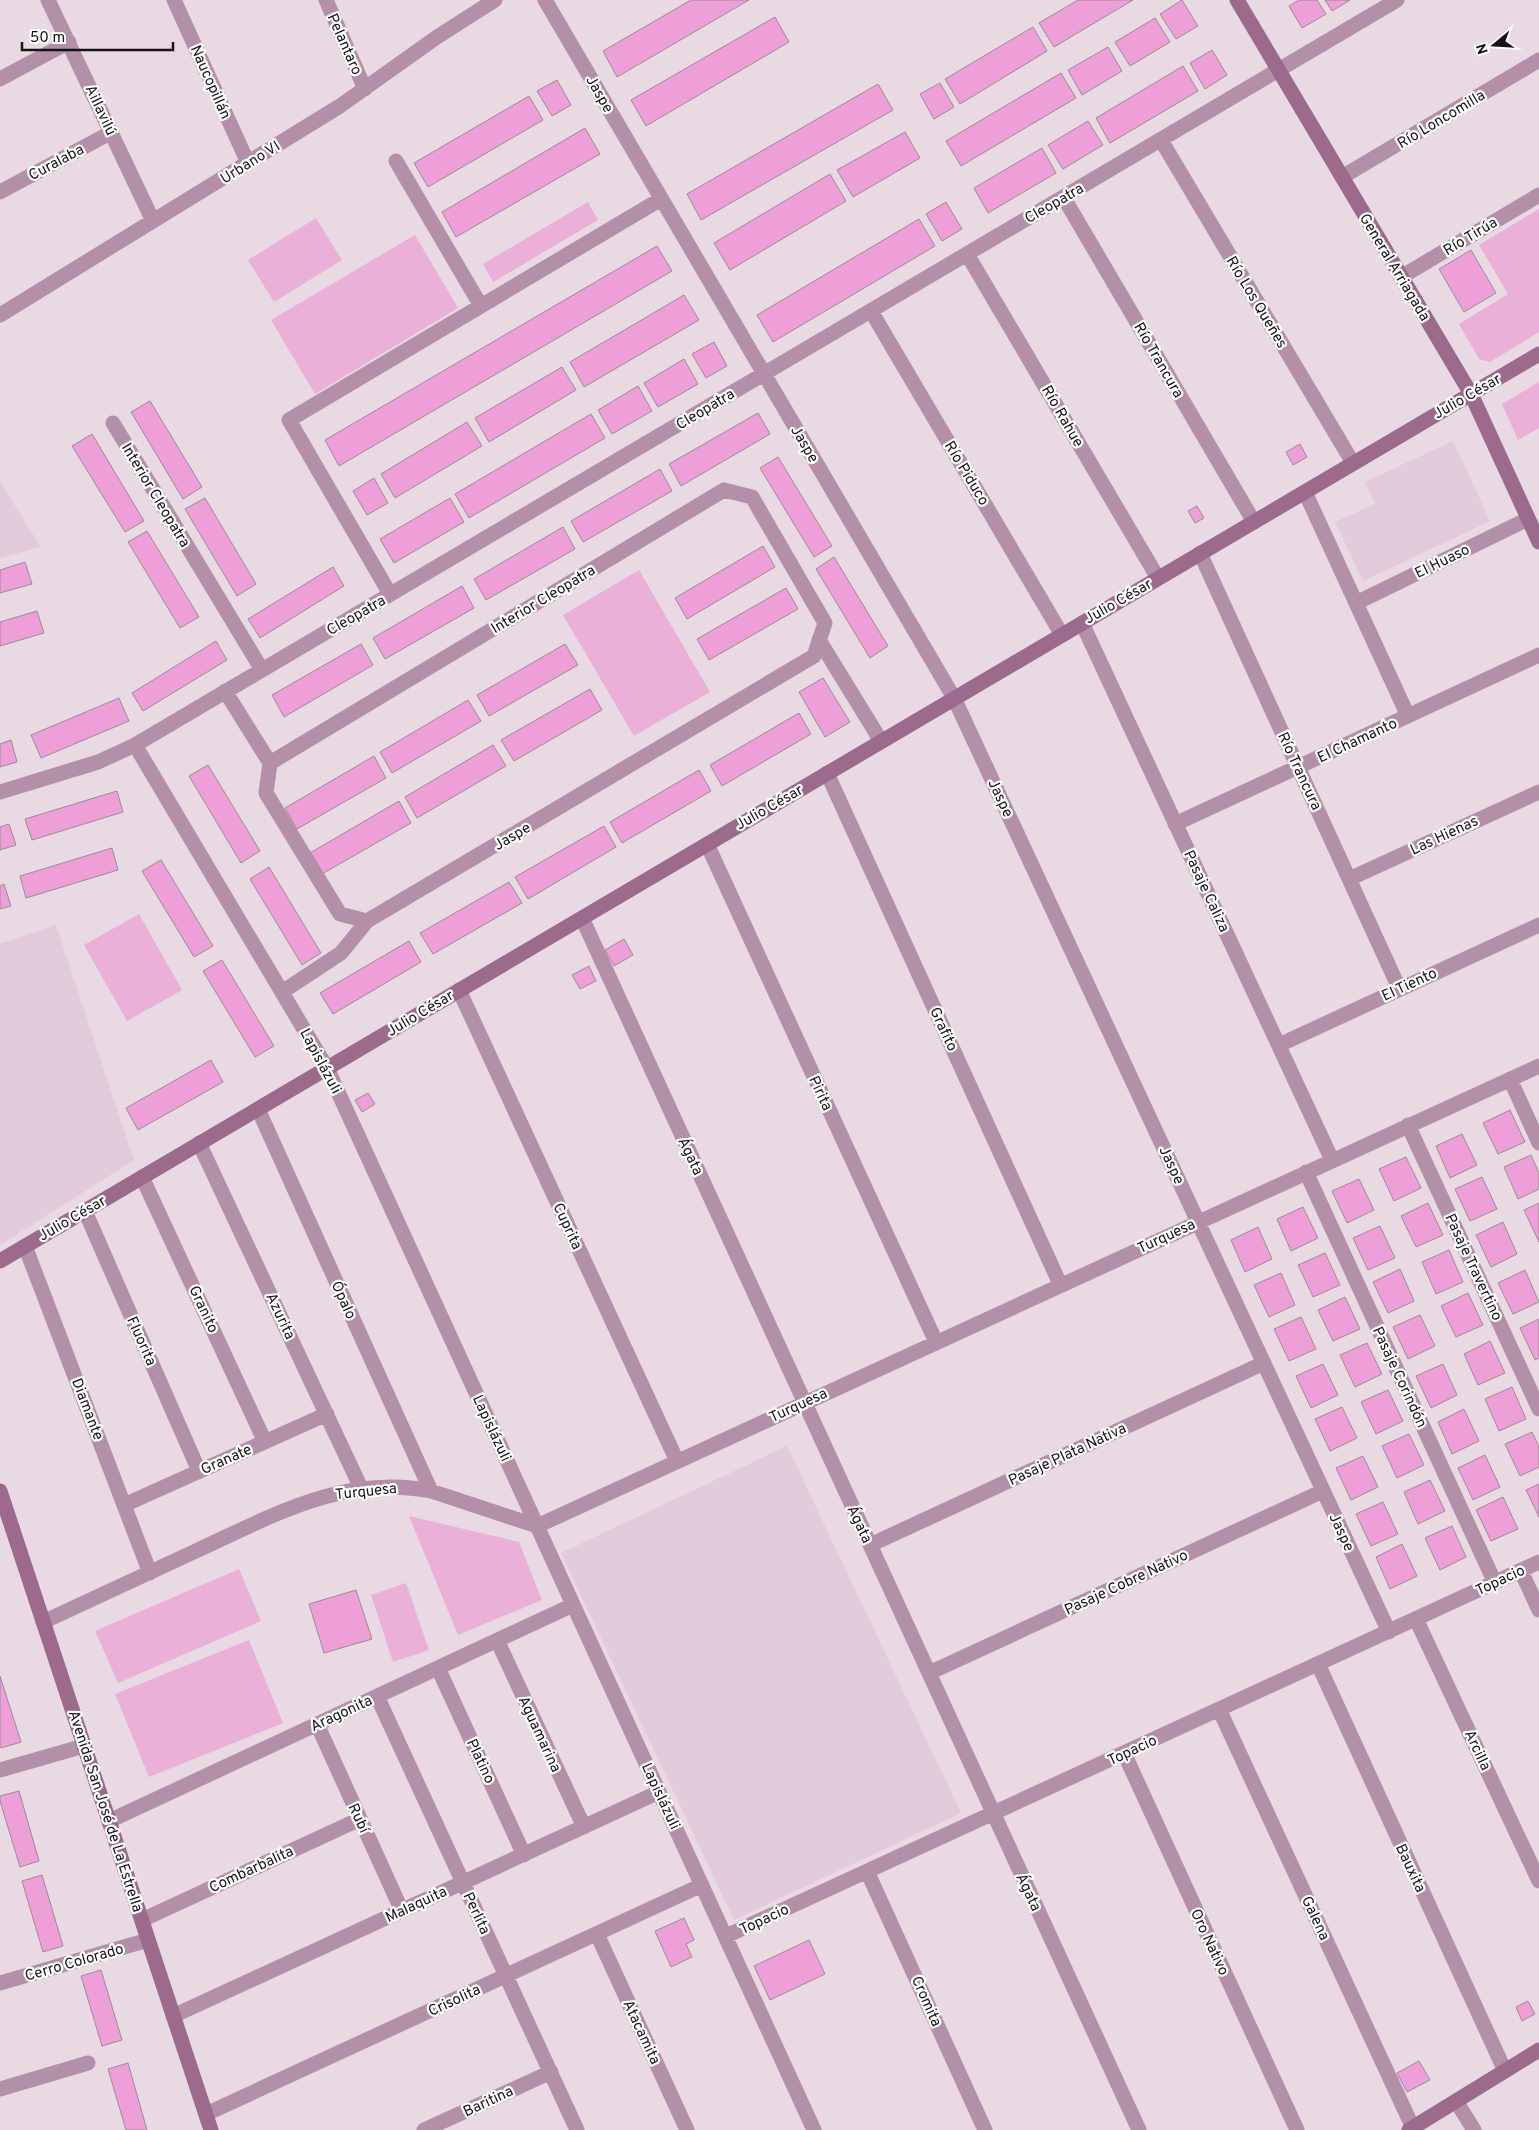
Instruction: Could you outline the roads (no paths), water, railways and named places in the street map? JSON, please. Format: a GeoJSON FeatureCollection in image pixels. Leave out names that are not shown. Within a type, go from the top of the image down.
{"type":"FeatureCollection","features":[{"type":"Feature","properties":{"kind":"street","name":"Aillavilú"},"geometry":{"type":"LineString","coordinates":[[48,0],[153,221]]}},
{"type":"Feature","properties":{"kind":"street","name":"Naucopillán"},"geometry":{"type":"LineString","coordinates":[[174,0],[248,163]]}},
{"type":"Feature","properties":{"kind":"street","name":"Pelantaro"},"geometry":{"type":"LineString","coordinates":[[326,0],[365,88]]}},
{"type":"Feature","properties":{"kind":"street","name":"Jaspe"},"geometry":{"type":"LineString","coordinates":[[544,0],[954,698],[1389,1632]]}},
{"type":"Feature","properties":{"kind":"street","name":"General Arriagada"},"geometry":{"type":"LineString","coordinates":[[1237,0],[1471,394],[1539,542]]}},
{"type":"Feature","properties":{"kind":"street","name":"Cleopatra"},"geometry":{"type":"LineString","coordinates":[[0,792],[98,762],[135,745],[1398,0]]}},
{"type":"Feature","properties":{"kind":"street","name":"Urbano VI"},"geometry":{"type":"LineString","coordinates":[[0,315],[248,163],[365,88],[490,1]]}},
{"type":"Feature","properties":{"kind":"street"},"geometry":{"type":"LineString","coordinates":[[0,79],[69,42]]}},
{"type":"Feature","properties":{"kind":"street","name":"Río Loncomilla"},"geometry":{"type":"LineString","coordinates":[[1342,178],[1539,60]]}},
{"type":"Feature","properties":{"kind":"street","name":"Curalaba"},"geometry":{"type":"LineString","coordinates":[[0,192],[112,132]]}},
{"type":"Feature","properties":{"kind":"street","name":"Río Los Queñes"},"geometry":{"type":"LineString","coordinates":[[1161,140],[1353,463]]}},
{"type":"Feature","properties":{"kind":"street"},"geometry":{"type":"LineString","coordinates":[[396,161],[480,306]]}},
{"type":"Feature","properties":{"kind":"street","name":"Río Tirúa"},"geometry":{"type":"LineString","coordinates":[[1401,277],[1539,195]]}},
{"type":"Feature","properties":{"kind":"street"},"geometry":{"type":"LineString","coordinates":[[390,594],[289,420],[661,198]]}},
{"type":"Feature","properties":{"kind":"street","name":"Río Trancura"},"geometry":{"type":"LineString","coordinates":[[1064,198],[1254,522]]}},
{"type":"Feature","properties":{"kind":"street","name":"Río Rahue"},"geometry":{"type":"LineString","coordinates":[[968,254],[1158,578]]}},
{"type":"Feature","properties":{"kind":"street","name":"Río Piduco"},"geometry":{"type":"LineString","coordinates":[[871,311],[1062,635]]}},
{"type":"Feature","properties":{"kind":"street","name":"Julio César"},"geometry":{"type":"LineString","coordinates":[[0,1261],[1539,354]]}},
{"type":"Feature","properties":{"kind":"street","name":"Interior Cleopatra"},"geometry":{"type":"LineString","coordinates":[[113,423],[262,670]]}},
{"type":"Feature","properties":{"kind":"street","name":"Interior Cleopatra"},"geometry":{"type":"LineString","coordinates":[[270,763],[724,490],[752,497],[825,622],[819,640]]}},
{"type":"Feature","properties":{"kind":"street"},"geometry":{"type":"LineString","coordinates":[[1305,492],[1408,716]]}},
{"type":"Feature","properties":{"kind":"street","name":"El Huaso"},"geometry":{"type":"LineString","coordinates":[[1356,603],[1528,519]]}},
{"type":"Feature","properties":{"kind":"street","name":"Río Trancura"},"geometry":{"type":"LineString","coordinates":[[1200,553],[1399,988]]}},
{"type":"Feature","properties":{"kind":"street","name":"Pasaje Caliza"},"geometry":{"type":"LineString","coordinates":[[1082,623],[1332,1160]]}},
{"type":"Feature","properties":{"kind":"street"},"geometry":{"type":"LineString","coordinates":[[819,640],[881,741]]}},
{"type":"Feature","properties":{"kind":"street","name":"Jaspe"},"geometry":{"type":"LineString","coordinates":[[282,992],[341,953],[368,921],[814,656],[819,640]]}},
{"type":"Feature","properties":{"kind":"street","name":"El Chamanto"},"geometry":{"type":"LineString","coordinates":[[1176,824],[1539,655]]}},
{"type":"Feature","properties":{"kind":"street"},"geometry":{"type":"LineString","coordinates":[[225,692],[270,763],[266,793],[335,906],[340,914],[368,921]]}},
{"type":"Feature","properties":{"kind":"street","name":"Lapislázuli"},"geometry":{"type":"LineString","coordinates":[[135,745],[327,1068],[814,2130]]}},
{"type":"Feature","properties":{"kind":"street","name":"Grafito"},"geometry":{"type":"LineString","coordinates":[[827,773],[1060,1284]]}},
{"type":"Feature","properties":{"kind":"street","name":"Las Hienas"},"geometry":{"type":"LineString","coordinates":[[1349,879],[1539,792]]}},
{"type":"Feature","properties":{"kind":"street","name":"Pirita"},"geometry":{"type":"LineString","coordinates":[[706,844],[936,1342]]}},
{"type":"Feature","properties":{"kind":"street","name":"Ágata"},"geometry":{"type":"LineString","coordinates":[[582,918],[1139,2130]]}},
{"type":"Feature","properties":{"kind":"street","name":"El Tiento"},"geometry":{"type":"LineString","coordinates":[[1279,1045],[1539,925]]}},
{"type":"Feature","properties":{"kind":"street","name":"Cuprita"},"geometry":{"type":"LineString","coordinates":[[459,990],[677,1461]]}},
{"type":"Feature","properties":{"kind":"street","name":"Turquesa"},"geometry":{"type":"LineString","coordinates":[[43,1622],[307,1502],[361,1488],[395,1486],[431,1491],[537,1526],[1060,1284],[1539,1066]]}},
{"type":"Feature","properties":{"kind":"street"},"geometry":{"type":"LineString","coordinates":[[1510,1079],[1539,1143]]}},
{"type":"Feature","properties":{"kind":"street","name":"Ópalo"},"geometry":{"type":"LineString","coordinates":[[258,1109],[431,1491]]}},
{"type":"Feature","properties":{"kind":"street","name":"Pasaje Travertino"},"geometry":{"type":"LineString","coordinates":[[1408,1125],[1539,1409]]}},
{"type":"Feature","properties":{"kind":"street","name":"Azurita"},"geometry":{"type":"LineString","coordinates":[[199,1144],[361,1488]]}},
{"type":"Feature","properties":{"kind":"street","name":"Pasaje Corindón"},"geometry":{"type":"LineString","coordinates":[[1306,1172],[1496,1583]]}},
{"type":"Feature","properties":{"kind":"street","name":"Granito"},"geometry":{"type":"LineString","coordinates":[[142,1177],[265,1442]]}},
{"type":"Feature","properties":{"kind":"street","name":"Fluorita"},"geometry":{"type":"LineString","coordinates":[[85,1211],[199,1471]]}},
{"type":"Feature","properties":{"kind":"street","name":"Diamante"},"geometry":{"type":"LineString","coordinates":[[25,1246],[150,1573]]}},
{"type":"Feature","properties":{"kind":"street","name":"Pasaje Plata Nativa"},"geometry":{"type":"LineString","coordinates":[[870,1545],[1264,1363]]}},
{"type":"Feature","properties":{"kind":"street","name":"Granate"},"geometry":{"type":"LineString","coordinates":[[124,1505],[327,1414]]}},
{"type":"Feature","properties":{"kind":"street","name":"Avenida San José de La Estrella"},"geometry":{"type":"LineString","coordinates":[[0,1491],[211,2130]]}},
{"type":"Feature","properties":{"kind":"street","name":"Pasaje Cobre Nativo"},"geometry":{"type":"LineString","coordinates":[[929,1673],[1323,1491]]}},
{"type":"Feature","properties":{"kind":"street","name":"Topacio"},"geometry":{"type":"LineString","coordinates":[[726,1936],[1539,1562]]}},
{"type":"Feature","properties":{"kind":"street"},"geometry":{"type":"LineString","coordinates":[[1521,1571],[1539,1610]]}},
{"type":"Feature","properties":{"kind":"street","name":"Aragonita"},"geometry":{"type":"LineString","coordinates":[[109,1821],[573,1605]]}},
{"type":"Feature","properties":{"kind":"street","name":"Arcilla"},"geometry":{"type":"LineString","coordinates":[[1416,1619],[1539,1881]]}},
{"type":"Feature","properties":{"kind":"street","name":"Aguamarina"},"geometry":{"type":"LineString","coordinates":[[497,1640],[584,1827]]}},
{"type":"Feature","properties":{"kind":"street","name":"Bauxita"},"geometry":{"type":"LineString","coordinates":[[1318,1664],[1505,2071]]}},
{"type":"Feature","properties":{"kind":"street","name":"Platino"},"geometry":{"type":"LineString","coordinates":[[438,1668],[524,1855]]}},
{"type":"Feature","properties":{"kind":"street","name":"Perlita"},"geometry":{"type":"LineString","coordinates":[[377,1696],[578,2130]]}},
{"type":"Feature","properties":{"kind":"street","name":"Galena"},"geometry":{"type":"LineString","coordinates":[[1219,1709],[1411,2129]]}},
{"type":"Feature","properties":{"kind":"street","name":"Rubí"},"geometry":{"type":"LineString","coordinates":[[316,1724],[402,1911]]}},
{"type":"Feature","properties":{"kind":"street"},"geometry":{"type":"LineString","coordinates":[[0,1770],[84,1746]]}},
{"type":"Feature","properties":{"kind":"street","name":"Oro Nativo"},"geometry":{"type":"LineString","coordinates":[[1124,1753],[1297,2130]]}},
{"type":"Feature","properties":{"kind":"street","name":"Malaquita"},"geometry":{"type":"LineString","coordinates":[[174,2016],[659,1792]]}},
{"type":"Feature","properties":{"kind":"street","name":"Combarbalita"},"geometry":{"type":"LineString","coordinates":[[142,1920],[360,1819]]}},
{"type":"Feature","properties":{"kind":"street","name":"Cromita"},"geometry":{"type":"LineString","coordinates":[[868,1871],[986,2130]]}},
{"type":"Feature","properties":{"kind":"street","name":"Crisolita"},"geometry":{"type":"LineString","coordinates":[[206,2114],[702,1885]]}},
{"type":"Feature","properties":{"kind":"street","name":"Atacamita"},"geometry":{"type":"LineString","coordinates":[[597,1934],[688,2130]]}},
{"type":"Feature","properties":{"kind":"street","name":"Cerro Colorado"},"geometry":{"type":"LineString","coordinates":[[0,1983],[148,1940]]}},
{"type":"Feature","properties":{"kind":"street"},"geometry":{"type":"LineString","coordinates":[[1411,2129],[1539,2050]]}},
{"type":"Feature","properties":{"kind":"street"},"geometry":{"type":"LineString","coordinates":[[0,2089],[88,2064]]}},
{"type":"Feature","properties":{"kind":"street","name":"Baritina"},"geometry":{"type":"LineString","coordinates":[[424,2130],[551,2072]]}},
{"type":"Feature","properties":{"kind":"street"},"geometry":{"type":"LineString","coordinates":[[1456,2101],[1474,2130]]}}]}
